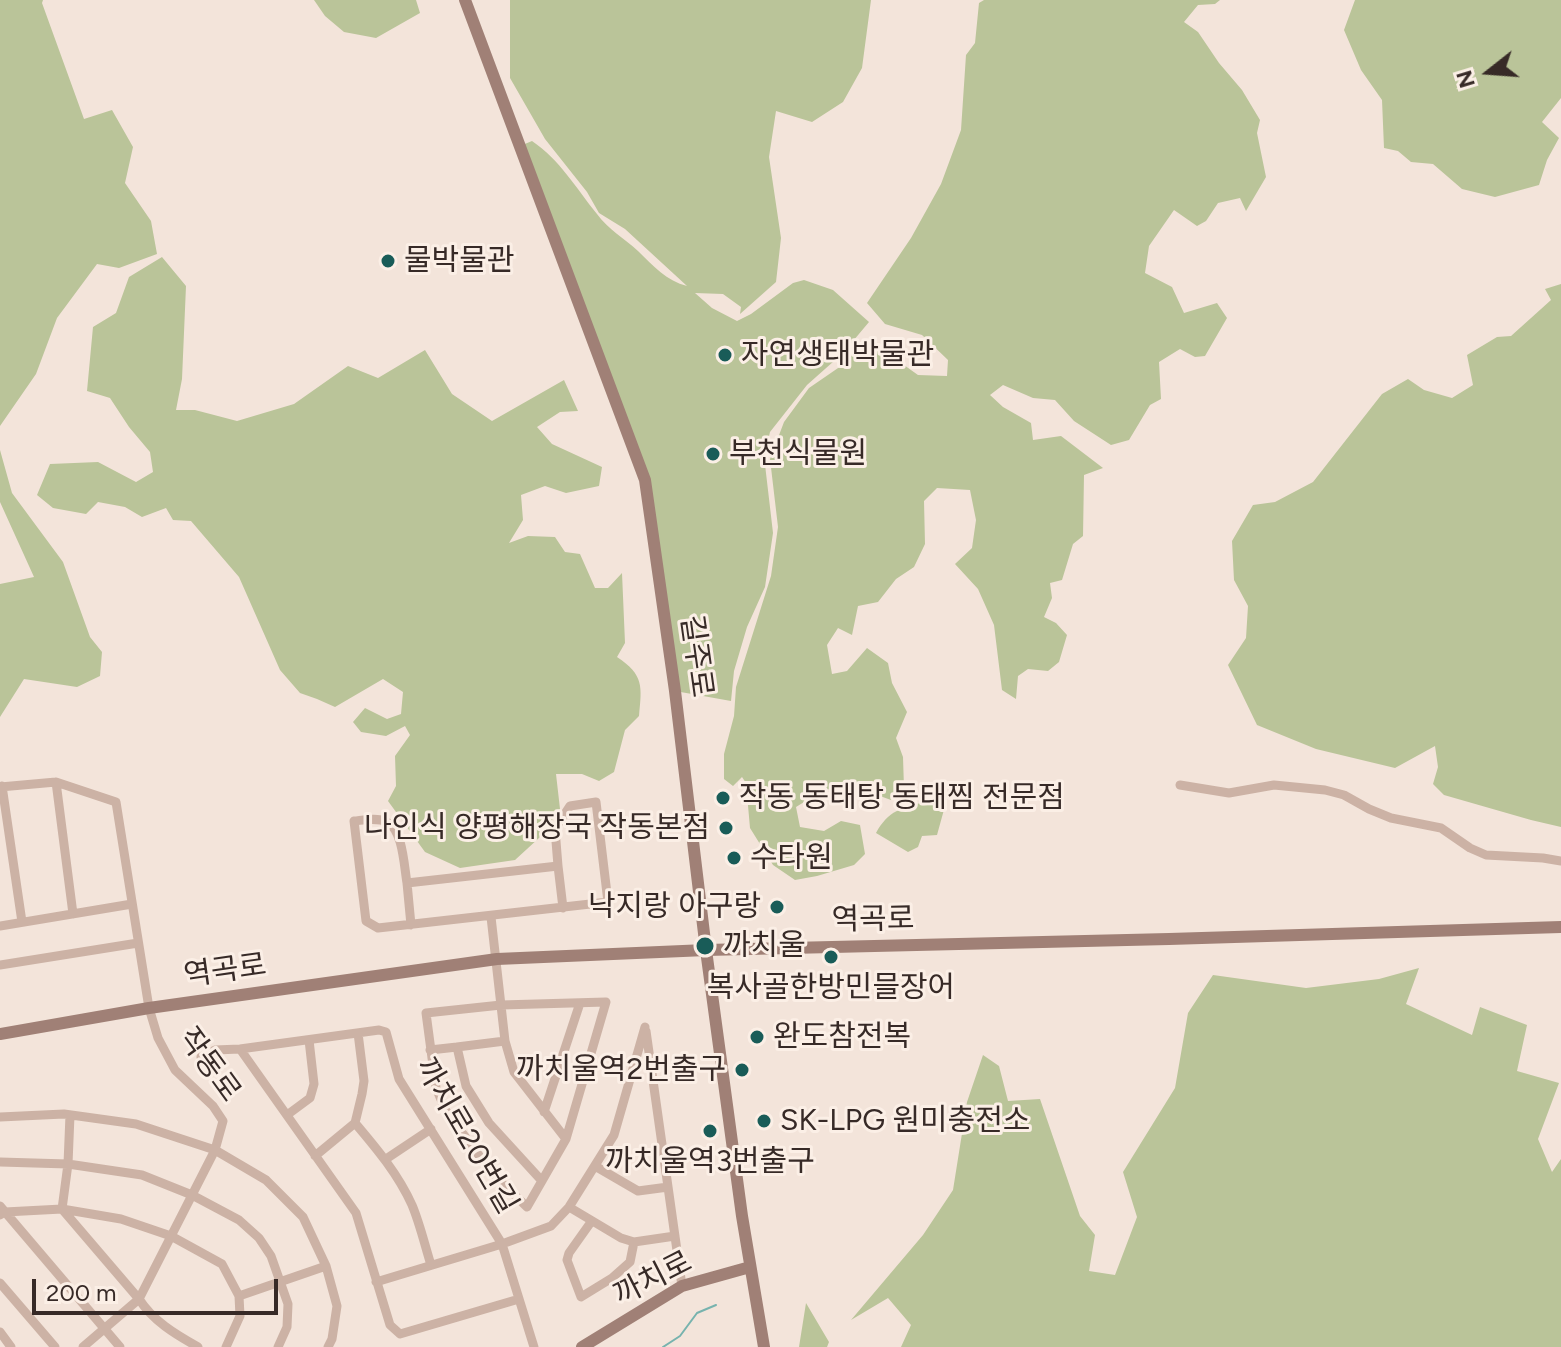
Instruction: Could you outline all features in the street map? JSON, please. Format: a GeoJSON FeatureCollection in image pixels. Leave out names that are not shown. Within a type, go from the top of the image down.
{"type":"FeatureCollection","features":[{"type":"Feature","properties":{"kind":"street","name":"길주로"},"geometry":{"type":"LineString","coordinates":[[465,0],[645,480],[742,1216],[764,1347]]}},
{"type":"Feature","properties":{"kind":"street"},"geometry":{"type":"LineString","coordinates":[[22,922],[1,786],[56,782],[73,914]]}},
{"type":"Feature","properties":{"kind":"street","name":"작동로"},"geometry":{"type":"LineString","coordinates":[[56,782],[116,802],[149,1008],[158,1038],[175,1070],[213,1106],[223,1121],[215,1150],[139,1299],[83,1347]]}},
{"type":"Feature","properties":{"kind":"street"},"geometry":{"type":"LineString","coordinates":[[1180,785],[1229,793],[1274,785],[1325,790],[1344,795],[1391,818],[1441,828],[1486,855],[1561,861]]}},
{"type":"Feature","properties":{"kind":"street"},"geometry":{"type":"LineString","coordinates":[[411,925],[399,833],[387,822],[370,819],[354,821],[366,921],[378,928],[411,925],[491,917],[563,908],[608,902],[596,802],[570,806],[555,829],[563,908]]}},
{"type":"Feature","properties":{"kind":"street"},"geometry":{"type":"LineString","coordinates":[[407,883],[558,866]]}},
{"type":"Feature","properties":{"kind":"street"},"geometry":{"type":"LineString","coordinates":[[0,926],[132,904]]}},
{"type":"Feature","properties":{"kind":"street"},"geometry":{"type":"LineString","coordinates":[[491,917],[505,1041],[514,1072],[566,1139]]}},
{"type":"Feature","properties":{"kind":"street","name":"역곡로"},"geometry":{"type":"LineString","coordinates":[[0,1034],[149,1008],[497,959],[706,950],[1561,927]]}},
{"type":"Feature","properties":{"kind":"street"},"geometry":{"type":"LineString","coordinates":[[0,965],[138,943]]}},
{"type":"Feature","properties":{"kind":"street"},"geometry":{"type":"LineString","coordinates":[[606,1002],[566,1139],[527,1207],[492,1173],[446,1111],[436,1088],[430,1050],[426,1013],[501,1005],[606,1002]]}},
{"type":"Feature","properties":{"kind":"street"},"geometry":{"type":"LineString","coordinates":[[544,1112],[580,1003]]}},
{"type":"Feature","properties":{"kind":"street","name":"까치로20번길"},"geometry":{"type":"LineString","coordinates":[[376,1282],[551,1226],[569,1207],[614,1135],[645,1027],[668,1187]]}},
{"type":"Feature","properties":{"kind":"street","name":"까치로20번길"},"geometry":{"type":"LineString","coordinates":[[201,1057],[215,1050],[379,1030],[386,1032],[399,1079],[502,1244],[534,1347]]}},
{"type":"Feature","properties":{"kind":"street","name":"까치로20번길"},"geometry":{"type":"LineString","coordinates":[[355,1123],[364,1081],[358,1033]]}},
{"type":"Feature","properties":{"kind":"street"},"geometry":{"type":"LineString","coordinates":[[287,1115],[310,1098],[314,1084],[309,1040]]}},
{"type":"Feature","properties":{"kind":"street"},"geometry":{"type":"LineString","coordinates":[[430,1050],[505,1041]]}},
{"type":"Feature","properties":{"kind":"street"},"geometry":{"type":"LineString","coordinates":[[457,1047],[466,1086],[481,1111],[542,1181]]}},
{"type":"Feature","properties":{"kind":"street"},"geometry":{"type":"LineString","coordinates":[[240,1049],[356,1213],[390,1325],[400,1334],[519,1299]]}},
{"type":"Feature","properties":{"kind":"street"},"geometry":{"type":"LineString","coordinates":[[70,1115],[62,1209],[147,1312],[198,1347]]}},
{"type":"Feature","properties":{"kind":"street"},"geometry":{"type":"LineString","coordinates":[[0,1117],[70,1115],[136,1124],[215,1150],[266,1180],[303,1217],[326,1266],[337,1306],[328,1347]]}},
{"type":"Feature","properties":{"kind":"street"},"geometry":{"type":"LineString","coordinates":[[315,1156],[355,1123],[386,1159],[413,1207],[431,1265]]}},
{"type":"Feature","properties":{"kind":"street"},"geometry":{"type":"LineString","coordinates":[[386,1159],[431,1129]]}},
{"type":"Feature","properties":{"kind":"street"},"geometry":{"type":"LineString","coordinates":[[0,1162],[68,1164],[142,1175],[192,1195],[239,1220],[259,1238],[271,1256],[288,1304],[287,1327],[278,1347]]}},
{"type":"Feature","properties":{"kind":"street"},"geometry":{"type":"LineString","coordinates":[[595,1166],[638,1191],[668,1187],[682,1286]]}},
{"type":"Feature","properties":{"kind":"street"},"geometry":{"type":"LineString","coordinates":[[569,1207],[591,1222],[634,1242],[675,1236]]}},
{"type":"Feature","properties":{"kind":"street"},"geometry":{"type":"LineString","coordinates":[[2,1211],[62,1209],[121,1219],[171,1236],[222,1264],[239,1296],[240,1316],[226,1347]]}},
{"type":"Feature","properties":{"kind":"street"},"geometry":{"type":"LineString","coordinates":[[2,1211],[120,1347]]}},
{"type":"Feature","properties":{"kind":"street"},"geometry":{"type":"LineString","coordinates":[[591,1222],[567,1260],[581,1297],[612,1278],[630,1262],[634,1242]]}},
{"type":"Feature","properties":{"kind":"street"},"geometry":{"type":"LineString","coordinates":[[239,1296],[326,1266]]}},
{"type":"Feature","properties":{"kind":"street","name":"까치로"},"geometry":{"type":"LineString","coordinates":[[582,1347],[682,1286],[750,1267]]}},
{"type":"Feature","properties":{"kind":"street"},"geometry":{"type":"LineString","coordinates":[[0,1283],[55,1347]]}},
{"type":"Feature","properties":{"kind":"green space"},"geometry":{"type":"Polygon","coordinates":[[[0,0],[43,0],[84,119],[112,110],[133,147],[125,183],[151,221],[157,254],[119,268],[97,264],[57,318],[36,374],[0,426],[0,0]]]}},
{"type":"Feature","properties":{"kind":"green space"},"geometry":{"type":"Polygon","coordinates":[[[314,0],[416,0],[420,13],[376,38],[344,32],[325,16],[314,0]]]}},
{"type":"Feature","properties":{"kind":"green space"},"geometry":{"type":"Polygon","coordinates":[[[510,0],[871,0],[862,68],[843,102],[812,122],[776,111],[769,157],[781,238],[776,282],[740,314],[741,307],[723,294],[695,293],[712,308],[737,321],[793,283],[804,280],[833,290],[869,322],[843,353],[807,385],[770,432],[764,456],[773,533],[765,587],[747,627],[734,671],[731,701],[675,691],[645,480],[520,146],[532,141],[542,149],[606,224],[661,272],[687,286],[625,229],[599,213],[587,192],[545,139],[510,78],[510,0]]]}},
{"type":"Feature","properties":{"kind":"green space"},"geometry":{"type":"Polygon","coordinates":[[[984,0],[1220,0],[1215,4],[1198,5],[1184,22],[1198,32],[1242,90],[1260,120],[1257,133],[1266,177],[1246,211],[1240,198],[1218,203],[1206,221],[1197,226],[1174,210],[1149,246],[1145,273],[1172,287],[1184,313],[1217,303],[1227,318],[1205,356],[1195,357],[1180,349],[1159,362],[1161,399],[1150,405],[1129,440],[1111,445],[1074,421],[1055,400],[1033,398],[1003,385],[990,395],[1003,407],[1031,423],[1033,440],[1061,436],[1103,468],[1084,475],[1083,536],[1073,544],[1062,580],[1050,583],[1052,598],[1044,617],[1056,623],[1067,635],[1059,662],[1048,671],[1028,669],[1018,676],[1016,699],[1002,690],[994,625],[978,589],[955,564],[972,548],[976,520],[970,490],[937,488],[924,501],[925,544],[914,567],[896,579],[878,602],[858,606],[852,635],[838,628],[827,645],[832,674],[847,671],[867,648],[888,663],[892,683],[907,712],[896,738],[903,757],[904,788],[891,800],[857,783],[845,791],[825,789],[796,807],[800,827],[824,831],[841,821],[860,825],[865,854],[854,865],[795,880],[773,865],[750,828],[746,783],[742,777],[733,786],[724,779],[724,754],[734,716],[736,687],[771,576],[778,527],[770,459],[784,422],[809,388],[841,366],[867,340],[875,339],[880,348],[918,375],[947,376],[948,360],[922,335],[885,324],[867,303],[911,238],[941,184],[961,130],[966,55],[975,43],[979,3],[984,0]]]}},
{"type":"Feature","properties":{"kind":"green space"},"geometry":{"type":"Polygon","coordinates":[[[1355,0],[1561,0],[1561,98],[1542,122],[1559,138],[1547,160],[1539,185],[1495,197],[1462,189],[1433,164],[1411,162],[1398,151],[1384,148],[1382,100],[1361,70],[1344,30],[1355,0]]]}},
{"type":"Feature","properties":{"kind":"green space"},"geometry":{"type":"Polygon","coordinates":[[[162,257],[186,286],[182,379],[176,410],[195,410],[237,421],[294,404],[348,366],[378,378],[425,350],[452,394],[492,421],[564,380],[578,411],[560,412],[537,427],[552,444],[602,467],[599,486],[566,493],[545,486],[521,495],[523,520],[509,543],[528,536],[555,537],[565,552],[580,554],[595,588],[608,588],[622,573],[625,643],[617,657],[637,676],[641,697],[639,716],[625,730],[614,772],[599,781],[582,774],[556,774],[560,809],[539,838],[515,860],[460,868],[425,852],[388,801],[396,786],[395,756],[410,735],[405,726],[386,736],[361,732],[353,722],[365,708],[387,719],[401,714],[403,692],[383,679],[335,707],[300,693],[280,670],[239,577],[191,521],[173,520],[166,508],[142,517],[125,507],[98,502],[86,514],[53,508],[37,495],[50,464],[98,462],[136,482],[153,472],[150,452],[110,398],[87,391],[93,327],[116,313],[129,277],[162,257]]]}},
{"type":"Feature","properties":{"kind":"green space"},"geometry":{"type":"Polygon","coordinates":[[[1561,284],[1561,827],[1444,795],[1433,784],[1438,767],[1435,746],[1395,768],[1316,749],[1257,725],[1228,665],[1246,638],[1248,606],[1234,580],[1232,541],[1253,505],[1275,502],[1313,482],[1382,394],[1408,379],[1424,390],[1452,398],[1473,385],[1467,355],[1497,337],[1511,336],[1551,300],[1545,289],[1561,284]]]}},
{"type":"Feature","properties":{"kind":"green space"},"geometry":{"type":"Polygon","coordinates":[[[0,450],[12,493],[63,562],[90,637],[102,652],[100,676],[77,687],[24,679],[0,717],[0,584],[34,577],[0,502],[0,450]]]}},
{"type":"Feature","properties":{"kind":"green space"},"geometry":{"type":"Polygon","coordinates":[[[926,802],[945,806],[937,835],[922,836],[918,847],[908,852],[876,833],[896,811],[926,802]]]}},
{"type":"Feature","properties":{"kind":"green space"},"geometry":{"type":"Polygon","coordinates":[[[1419,968],[1406,1004],[1472,1035],[1480,1007],[1527,1025],[1517,1071],[1559,1083],[1538,1139],[1552,1172],[1561,1159],[1561,1347],[901,1347],[911,1325],[888,1298],[851,1320],[923,1235],[953,1190],[967,1102],[983,1055],[999,1066],[1008,1101],[1040,1099],[1080,1216],[1095,1235],[1089,1271],[1115,1275],[1137,1217],[1123,1172],[1175,1088],[1188,1013],[1213,975],[1306,988],[1379,979],[1419,968]]]}},
{"type":"Feature","properties":{"kind":"green space"},"geometry":{"type":"Polygon","coordinates":[[[806,1303],[829,1342],[827,1347],[799,1347],[806,1303]]]}},
{"type":"Feature","properties":{"kind":"waterway"},"geometry":{"type":"LineString","coordinates":[[663,1347],[680,1336],[697,1313],[716,1305]]}},
{"type":"Feature","properties":{"kind":"place","name":"물박물관"},"geometry":{"type":"Point","coordinates":[388,261]}},
{"type":"Feature","properties":{"kind":"place","name":"자연생태박물관"},"geometry":{"type":"Point","coordinates":[725,355]}},
{"type":"Feature","properties":{"kind":"place","name":"부천식물원"},"geometry":{"type":"Point","coordinates":[713,454]}},
{"type":"Feature","properties":{"kind":"place","name":"작동 동태탕 동태찜 전문점"},"geometry":{"type":"Point","coordinates":[723,798]}},
{"type":"Feature","properties":{"kind":"place","name":"나인식 양평해장국 작동본점"},"geometry":{"type":"Point","coordinates":[726,828]}},
{"type":"Feature","properties":{"kind":"place","name":"수타원"},"geometry":{"type":"Point","coordinates":[734,858]}},
{"type":"Feature","properties":{"kind":"place","name":"낙지랑 아구랑"},"geometry":{"type":"Point","coordinates":[777,907]}},
{"type":"Feature","properties":{"kind":"place","name":"까치울"},"geometry":{"type":"Point","coordinates":[705,946]}},
{"type":"Feature","properties":{"kind":"place","name":"복사골한방민믈장어"},"geometry":{"type":"Point","coordinates":[831,957]}},
{"type":"Feature","properties":{"kind":"place","name":"완도참전복"},"geometry":{"type":"Point","coordinates":[757,1037]}},
{"type":"Feature","properties":{"kind":"place","name":"까치울역2번출구"},"geometry":{"type":"Point","coordinates":[742,1070]}},
{"type":"Feature","properties":{"kind":"place","name":"SK-LPG 원미충전소"},"geometry":{"type":"Point","coordinates":[764,1121]}},
{"type":"Feature","properties":{"kind":"place","name":"까치울역3번출구"},"geometry":{"type":"Point","coordinates":[710,1131]}}]}
